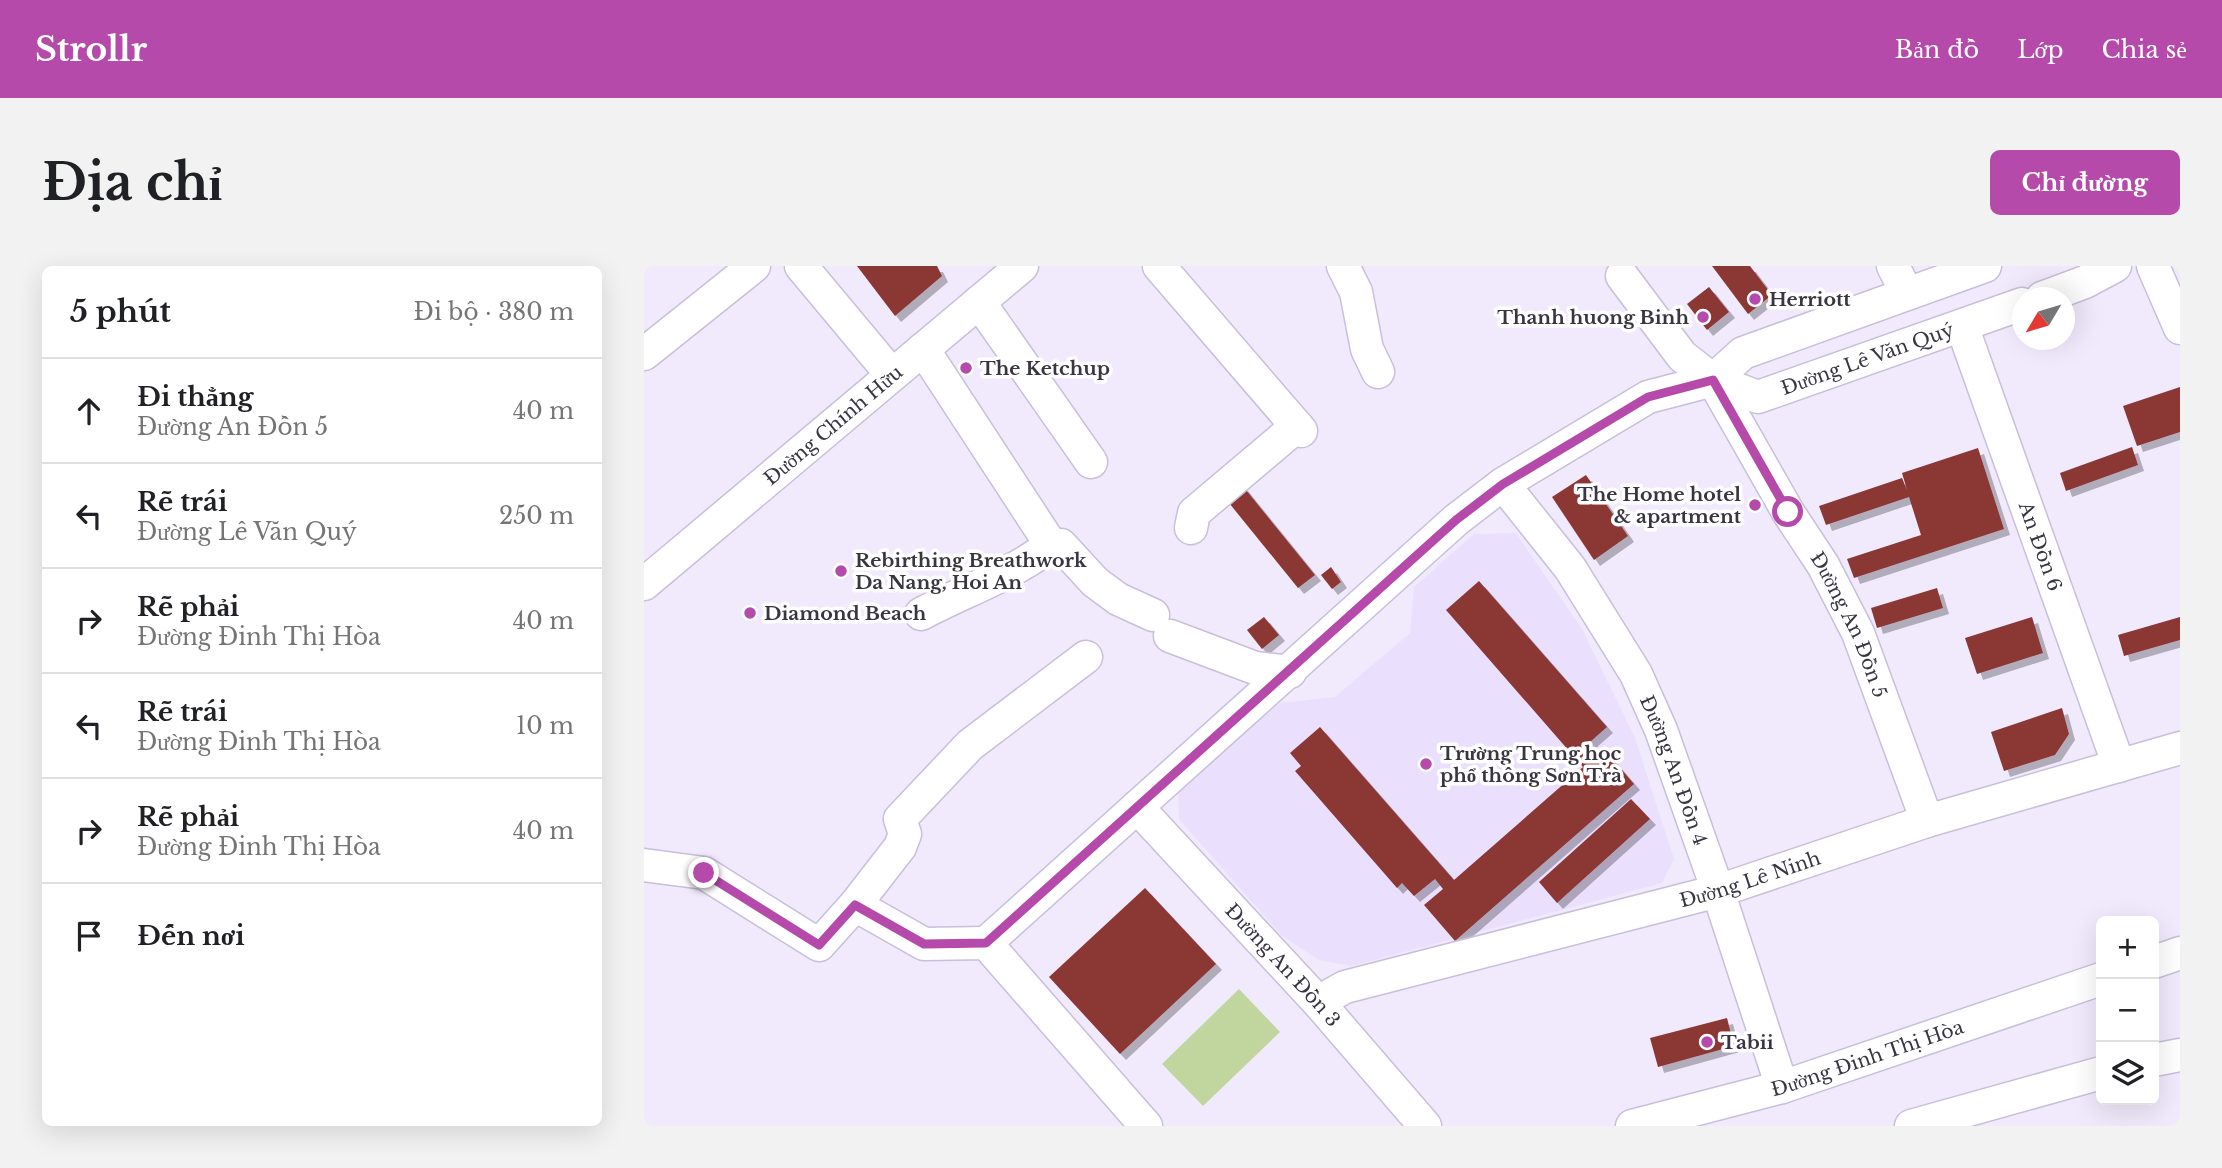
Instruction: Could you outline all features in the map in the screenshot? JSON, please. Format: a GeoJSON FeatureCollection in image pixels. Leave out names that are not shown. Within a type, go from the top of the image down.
{"type":"FeatureCollection","features":[{"type":"Feature","properties":{"kind":"street"},"geometry":{"type":"LineString","coordinates":[[644,354],[754,266]]}},
{"type":"Feature","properties":{"kind":"street"},"geometry":{"type":"LineString","coordinates":[[801,266],[892,375]]}},
{"type":"Feature","properties":{"kind":"street","name":"Đường Chính Hữu"},"geometry":{"type":"LineString","coordinates":[[644,584],[1022,266]]}},
{"type":"Feature","properties":{"kind":"street"},"geometry":{"type":"LineString","coordinates":[[1159,266],[1299,428],[1194,513],[1191,528]]}},
{"type":"Feature","properties":{"kind":"street"},"geometry":{"type":"LineString","coordinates":[[1343,266],[1356,292],[1367,349],[1378,372]]}},
{"type":"Feature","properties":{"kind":"street"},"geometry":{"type":"LineString","coordinates":[[855,905],[924,944],[986,943],[1456,520],[1503,484],[1648,397],[1713,380],[1743,353],[1899,279],[1985,266]]}},
{"type":"Feature","properties":{"kind":"street"},"geometry":{"type":"LineString","coordinates":[[2072,287],[2115,266]]}},
{"type":"Feature","properties":{"kind":"street"},"geometry":{"type":"LineString","coordinates":[[2153,266],[2180,328]]}},
{"type":"Feature","properties":{"kind":"street","name":"Đường An Đồn 5"},"geometry":{"type":"LineString","coordinates":[[1622,276],[1682,356],[1713,380],[1788,512],[1823,565],[1858,633],[1927,821]]}},
{"type":"Feature","properties":{"kind":"street"},"geometry":{"type":"LineString","coordinates":[[979,302],[1091,462]]}},
{"type":"Feature","properties":{"kind":"street","name":"Đường Lê Văn Quý"},"geometry":{"type":"LineString","coordinates":[[1713,380],[1758,397],[2012,308]]}},
{"type":"Feature","properties":{"kind":"street","name":"An Đồn 6"},"geometry":{"type":"LineString","coordinates":[[1962,326],[2119,766]]}},
{"type":"Feature","properties":{"kind":"street"},"geometry":{"type":"LineString","coordinates":[[923,349],[1051,545]]}},
{"type":"Feature","properties":{"kind":"street","name":"Đường An Đồn 4"},"geometry":{"type":"LineString","coordinates":[[1503,484],[1570,568],[1636,674],[1661,730],[1718,891],[1782,1087]]}},
{"type":"Feature","properties":{"kind":"street"},"geometry":{"type":"LineString","coordinates":[[921,614],[963,592],[1005,577],[1051,545],[1061,545],[1095,582],[1162,626],[1255,668],[1290,672]]}},
{"type":"Feature","properties":{"kind":"street"},"geometry":{"type":"LineString","coordinates":[[644,865],[704,873],[819,945],[855,905],[900,847],[905,834],[900,819],[970,745],[1086,657]]}},
{"type":"Feature","properties":{"kind":"street","name":"Đường Lê Ninh"},"geometry":{"type":"LineString","coordinates":[[1318,1002],[1345,987],[1718,891],[1927,821],[2180,748]]}},
{"type":"Feature","properties":{"kind":"street","name":"Đường An Đồn 3"},"geometry":{"type":"LineString","coordinates":[[1137,807],[1318,1002],[1425,1126]]}},
{"type":"Feature","properties":{"kind":"street"},"geometry":{"type":"LineString","coordinates":[[986,943],[1146,1126]]}},
{"type":"Feature","properties":{"kind":"street"},"geometry":{"type":"LineString","coordinates":[[2159,960],[2180,953]]}},
{"type":"Feature","properties":{"kind":"street","name":"Đường Đinh Thị Hòa"},"geometry":{"type":"LineString","coordinates":[[1632,1126],[1782,1087],[2096,981]]}},
{"type":"Feature","properties":{"kind":"street"},"geometry":{"type":"LineString","coordinates":[[2159,1059],[2180,1055]]}},
{"type":"Feature","properties":{"kind":"street"},"geometry":{"type":"LineString","coordinates":[[1910,1126],[2096,1074]]}},
{"type":"Feature","properties":{"kind":"shaded area","name":"Trường Trung học phổ thông Sơn Trà"},"geometry":{"type":"Polygon","coordinates":[[[1516,533],[1582,629],[1635,738],[1674,859],[1662,883],[1352,966],[1319,960],[1281,935],[1179,819],[1178,790],[1280,703],[1335,697],[1410,633],[1414,587],[1474,534],[1516,533]]]}},
{"type":"Feature","properties":{"kind":"green space"},"geometry":{"type":"Polygon","coordinates":[[[1239,989],[1280,1032],[1203,1106],[1162,1064],[1239,989]]]}},
{"type":"Feature","properties":{"kind":"building"},"geometry":{"type":"Polygon","coordinates":[[[857,266],[937,266],[942,276],[895,316],[857,266]]]}},
{"type":"Feature","properties":{"kind":"building"},"geometry":{"type":"Polygon","coordinates":[[[1712,266],[1750,266],[1772,295],[1748,314],[1712,266]]]}},
{"type":"Feature","properties":{"kind":"building"},"geometry":{"type":"Polygon","coordinates":[[[1709,287],[1729,312],[1707,330],[1687,304],[1709,287]]]}},
{"type":"Feature","properties":{"kind":"building"},"geometry":{"type":"Polygon","coordinates":[[[2180,387],[2180,432],[2137,446],[2123,406],[2180,387]]]}},
{"type":"Feature","properties":{"kind":"building"},"geometry":{"type":"Polygon","coordinates":[[[2132,447],[2138,465],[2066,491],[2060,473],[2132,447]]]}},
{"type":"Feature","properties":{"kind":"building"},"geometry":{"type":"Polygon","coordinates":[[[1978,448],[2004,529],[1854,578],[1847,559],[1921,535],[1909,497],[1826,525],[1819,506],[1902,478],[1907,490],[1902,473],[1978,448]]]}},
{"type":"Feature","properties":{"kind":"building"},"geometry":{"type":"Polygon","coordinates":[[[1586,475],[1628,536],[1594,560],[1552,497],[1586,475]]]}},
{"type":"Feature","properties":{"kind":"building"},"geometry":{"type":"Polygon","coordinates":[[[1242,485],[1315,575],[1298,588],[1225,498],[1242,485]]]}},
{"type":"Feature","properties":{"kind":"building"},"geometry":{"type":"Polygon","coordinates":[[[1331,567],[1341,582],[1332,589],[1321,575],[1331,567]]]}},
{"type":"Feature","properties":{"kind":"building"},"geometry":{"type":"Polygon","coordinates":[[[1479,581],[1607,727],[1581,750],[1590,760],[1603,748],[1634,784],[1455,941],[1424,905],[1443,889],[1435,879],[1414,896],[1402,883],[1397,888],[1295,771],[1301,766],[1290,753],[1320,727],[1454,880],[1583,767],[1446,610],[1479,581]]]}},
{"type":"Feature","properties":{"kind":"building"},"geometry":{"type":"Polygon","coordinates":[[[1937,588],[1943,608],[1877,628],[1871,608],[1937,588]]]}},
{"type":"Feature","properties":{"kind":"building"},"geometry":{"type":"Polygon","coordinates":[[[1264,617],[1279,635],[1262,649],[1247,630],[1264,617]]]}},
{"type":"Feature","properties":{"kind":"building"},"geometry":{"type":"Polygon","coordinates":[[[2032,617],[2043,653],[1977,674],[1965,638],[2032,617]]]}},
{"type":"Feature","properties":{"kind":"building"},"geometry":{"type":"Polygon","coordinates":[[[2180,617],[2180,640],[2124,656],[2118,635],[2180,617]]]}},
{"type":"Feature","properties":{"kind":"building"},"geometry":{"type":"Polygon","coordinates":[[[2062,708],[2069,734],[2055,755],[2004,771],[1991,732],[2062,708]]]}},
{"type":"Feature","properties":{"kind":"building"},"geometry":{"type":"Polygon","coordinates":[[[1631,799],[1650,819],[1557,903],[1539,882],[1631,799]]]}},
{"type":"Feature","properties":{"kind":"building"},"geometry":{"type":"Polygon","coordinates":[[[1145,888],[1216,964],[1120,1054],[1049,977],[1145,888]]]}},
{"type":"Feature","properties":{"kind":"building"},"geometry":{"type":"Polygon","coordinates":[[[1727,1018],[1734,1046],[1658,1067],[1650,1038],[1727,1018]]]}},
{"type":"Feature","properties":{"kind":"place","name":"Herriott"},"geometry":{"type":"Point","coordinates":[1755,299]}},
{"type":"Feature","properties":{"kind":"place","name":"Thanh huong Binh"},"geometry":{"type":"Point","coordinates":[1703,317]}},
{"type":"Feature","properties":{"kind":"place","name":"The Ketchup"},"geometry":{"type":"Point","coordinates":[966,368]}},
{"type":"Feature","properties":{"kind":"place","name":"The Home hotel & apartment"},"geometry":{"type":"Point","coordinates":[1755,505]}},
{"type":"Feature","properties":{"kind":"place","name":"Rebirthing Breathwork Da Nang, Hoi An"},"geometry":{"type":"Point","coordinates":[841,571]}},
{"type":"Feature","properties":{"kind":"place","name":"Diamond Beach"},"geometry":{"type":"Point","coordinates":[750,613]}},
{"type":"Feature","properties":{"kind":"place","name":"Trường Trung học phổ thông Sơn Trà"},"geometry":{"type":"Point","coordinates":[1426,764]}},
{"type":"Feature","properties":{"kind":"place","name":"Tabii"},"geometry":{"type":"Point","coordinates":[1707,1042]}},
{"type":"Feature","properties":{"kind":"route"},"geometry":{"type":"LineString","coordinates":[[704,873],[819,945],[855,905],[924,944],[986,943],[1456,520],[1503,484],[1648,397],[1713,380],[1788,512]]}}]}
